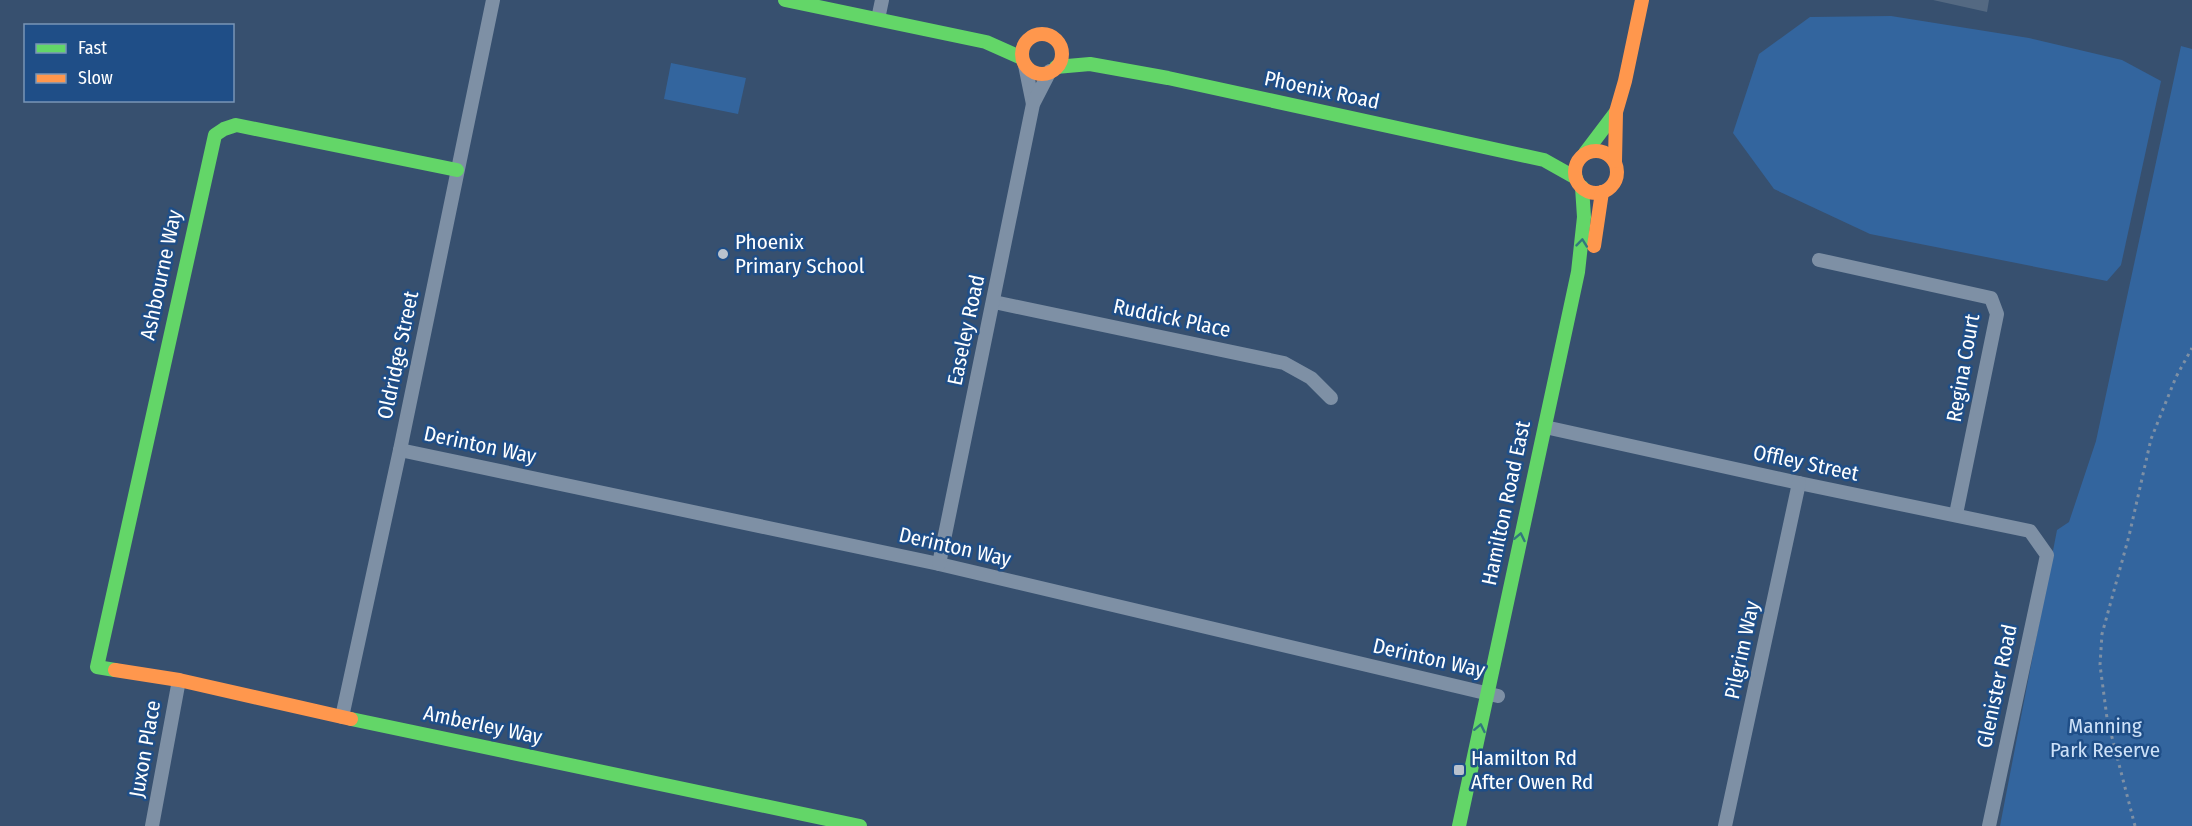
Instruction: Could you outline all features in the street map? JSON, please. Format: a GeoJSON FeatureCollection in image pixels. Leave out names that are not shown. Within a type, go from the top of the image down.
{"type":"FeatureCollection","features":[{"type":"Feature","properties":{"kind":"street","name":"Oldridge Street"},"geometry":{"type":"LineString","coordinates":[[342,717],[493,0]]}},
{"type":"Feature","properties":{"kind":"street"},"geometry":{"type":"LineString","coordinates":[[785,0],[986,42],[1024,62],[1039,73],[1053,69],[1061,58],[1058,43],[1046,34],[1037,34],[1028,39],[986,42]]}},
{"type":"Feature","properties":{"kind":"street"},"geometry":{"type":"LineString","coordinates":[[878,19],[882,0]]}},
{"type":"Feature","properties":{"kind":"street"},"geometry":{"type":"LineString","coordinates":[[1616,112],[1576,167],[1579,182],[1592,192],[1602,192],[1613,185],[1616,179],[1616,112],[1642,0]]}},
{"type":"Feature","properties":{"kind":"street"},"geometry":{"type":"LineString","coordinates":[[1024,62],[1022,50],[1028,39]]}},
{"type":"Feature","properties":{"kind":"street","name":"Phoenix Road"},"geometry":{"type":"LineString","coordinates":[[1058,43],[1090,64]]}},
{"type":"Feature","properties":{"kind":"street","name":"Easeley Road"},"geometry":{"type":"LineString","coordinates":[[1024,62],[1033,104]]}},
{"type":"Feature","properties":{"kind":"street","name":"Phoenix Road"},"geometry":{"type":"LineString","coordinates":[[1053,69],[1090,64],[1544,160],[1583,155]]}},
{"type":"Feature","properties":{"kind":"street","name":"Easeley Road"},"geometry":{"type":"LineString","coordinates":[[939,564],[1033,104],[1053,69]]}},
{"type":"Feature","properties":{"kind":"street","name":"Ashbourne Way"},"geometry":{"type":"LineString","coordinates":[[97,667],[215,135],[236,125],[457,170]]}},
{"type":"Feature","properties":{"kind":"street"},"geometry":{"type":"LineString","coordinates":[[1583,155],[1592,151],[1605,152],[1615,161]]}},
{"type":"Feature","properties":{"kind":"street","name":"Phoenix Road"},"geometry":{"type":"LineString","coordinates":[[1544,160],[1579,182]]}},
{"type":"Feature","properties":{"kind":"street","name":"Hamilton Road East"},"geometry":{"type":"LineString","coordinates":[[1550,429],[1578,272],[1584,217],[1579,182]]}},
{"type":"Feature","properties":{"kind":"street","name":"Hamilton Road East"},"geometry":{"type":"LineString","coordinates":[[1459,826],[1493,695],[1550,429],[1592,258],[1602,192]]}},
{"type":"Feature","properties":{"kind":"street","name":"Regina Court"},"geometry":{"type":"LineString","coordinates":[[1819,260],[1991,298],[1997,314],[1956,514]]}},
{"type":"Feature","properties":{"kind":"street","name":"Ruddick Place"},"geometry":{"type":"LineString","coordinates":[[994,302],[1284,363],[1311,378],[1331,398]]}},
{"type":"Feature","properties":{"kind":"street","name":"Offley Street"},"geometry":{"type":"LineString","coordinates":[[1550,429],[2030,531],[2047,555]]}},
{"type":"Feature","properties":{"kind":"street","name":"Derinton Way"},"geometry":{"type":"LineString","coordinates":[[400,450],[939,564],[1493,695]]}},
{"type":"Feature","properties":{"kind":"street","name":"Pilgrim Way"},"geometry":{"type":"LineString","coordinates":[[1725,826],[1800,483]]}},
{"type":"Feature","properties":{"kind":"street","name":"Glenister Road"},"geometry":{"type":"LineString","coordinates":[[1989,826],[2047,555]]}},
{"type":"Feature","properties":{"kind":"street","name":"Amberley Way"},"geometry":{"type":"LineString","coordinates":[[97,667],[179,680],[342,717],[860,826]]}},
{"type":"Feature","properties":{"kind":"street","name":"Juxon Place"},"geometry":{"type":"LineString","coordinates":[[152,826],[179,680]]}},
{"type":"Feature","properties":{"kind":"street","name":"Hamilton Road East"},"geometry":{"type":"LineString","coordinates":[[1471,826],[1493,695]]}},
{"type":"Feature","properties":{"kind":"path"},"geometry":{"type":"LineString","coordinates":[[2135,826],[2107,718],[2100,665],[2102,634],[2151,439],[2176,377],[2192,348]]}},
{"type":"Feature","properties":{"kind":"green space"},"geometry":{"type":"Polygon","coordinates":[[[1891,16],[2029,38],[2122,60],[2161,81],[2121,265],[2107,281],[1870,234],[1774,189],[1733,133],[1759,54],[1810,17],[1891,16]]]}},
{"type":"Feature","properties":{"kind":"green space","name":"Manning Park Reserve"},"geometry":{"type":"Polygon","coordinates":[[[2181,46],[2192,49],[2192,826],[2000,826],[2057,530],[2069,522],[2096,441],[2181,46]]]}},
{"type":"Feature","properties":{"kind":"green space"},"geometry":{"type":"Polygon","coordinates":[[[671,63],[746,78],[738,114],[664,99],[671,63]]]}},
{"type":"Feature","properties":{"kind":"building"},"geometry":{"type":"Polygon","coordinates":[[[1933,0],[1989,0],[1987,12],[1933,0]]]}},
{"type":"Feature","properties":{"kind":"traffic: fast"},"geometry":{"type":"LineString","coordinates":[[785,0],[986,42],[1022,58]]}},
{"type":"Feature","properties":{"kind":"traffic: fast"},"geometry":{"type":"LineString","coordinates":[[1056,67],[1090,64],[1168,78],[1544,160],[1576,178]]}},
{"type":"Feature","properties":{"kind":"traffic: fast"},"geometry":{"type":"LineString","coordinates":[[1585,153],[1616,112]]}},
{"type":"Feature","properties":{"kind":"traffic: fast"},"geometry":{"type":"LineString","coordinates":[[115,670],[97,667],[215,135],[236,125],[457,170]]}},
{"type":"Feature","properties":{"kind":"traffic: fast"},"geometry":{"type":"LineString","coordinates":[[1459,826],[1578,272],[1584,217],[1582,187]]}},
{"type":"Feature","properties":{"kind":"traffic: fast"},"geometry":{"type":"LineString","coordinates":[[351,719],[860,826]]}},
{"type":"Feature","properties":{"kind":"traffic: slow"},"geometry":{"type":"LineString","coordinates":[[1615,161],[1616,112],[1642,0]]}},
{"type":"Feature","properties":{"kind":"traffic: slow"},"geometry":{"type":"LineString","coordinates":[[1042,34],[1056,40],[1062,54],[1056,68],[1042,74],[1028,68],[1022,54],[1028,40],[1042,34]]}},
{"type":"Feature","properties":{"kind":"traffic: slow"},"geometry":{"type":"LineString","coordinates":[[1596,151],[1604,152],[1611,157],[1616,164],[1617,172],[1616,180],[1611,187],[1604,192],[1596,193],[1588,192],[1581,187],[1576,180],[1575,172],[1576,164],[1581,157],[1588,152],[1596,151]]}},
{"type":"Feature","properties":{"kind":"traffic: slow"},"geometry":{"type":"LineString","coordinates":[[1594,246],[1602,192]]}},
{"type":"Feature","properties":{"kind":"traffic: slow"},"geometry":{"type":"LineString","coordinates":[[115,670],[179,680],[351,719]]}},
{"type":"Feature","properties":{"kind":"place","name":"Phoenix Primary School"},"geometry":{"type":"Point","coordinates":[723,254]}},
{"type":"Feature","properties":{"kind":"place","name":"Hamilton Rd After Owen Rd"},"geometry":{"type":"Point","coordinates":[1459,770]}}]}
